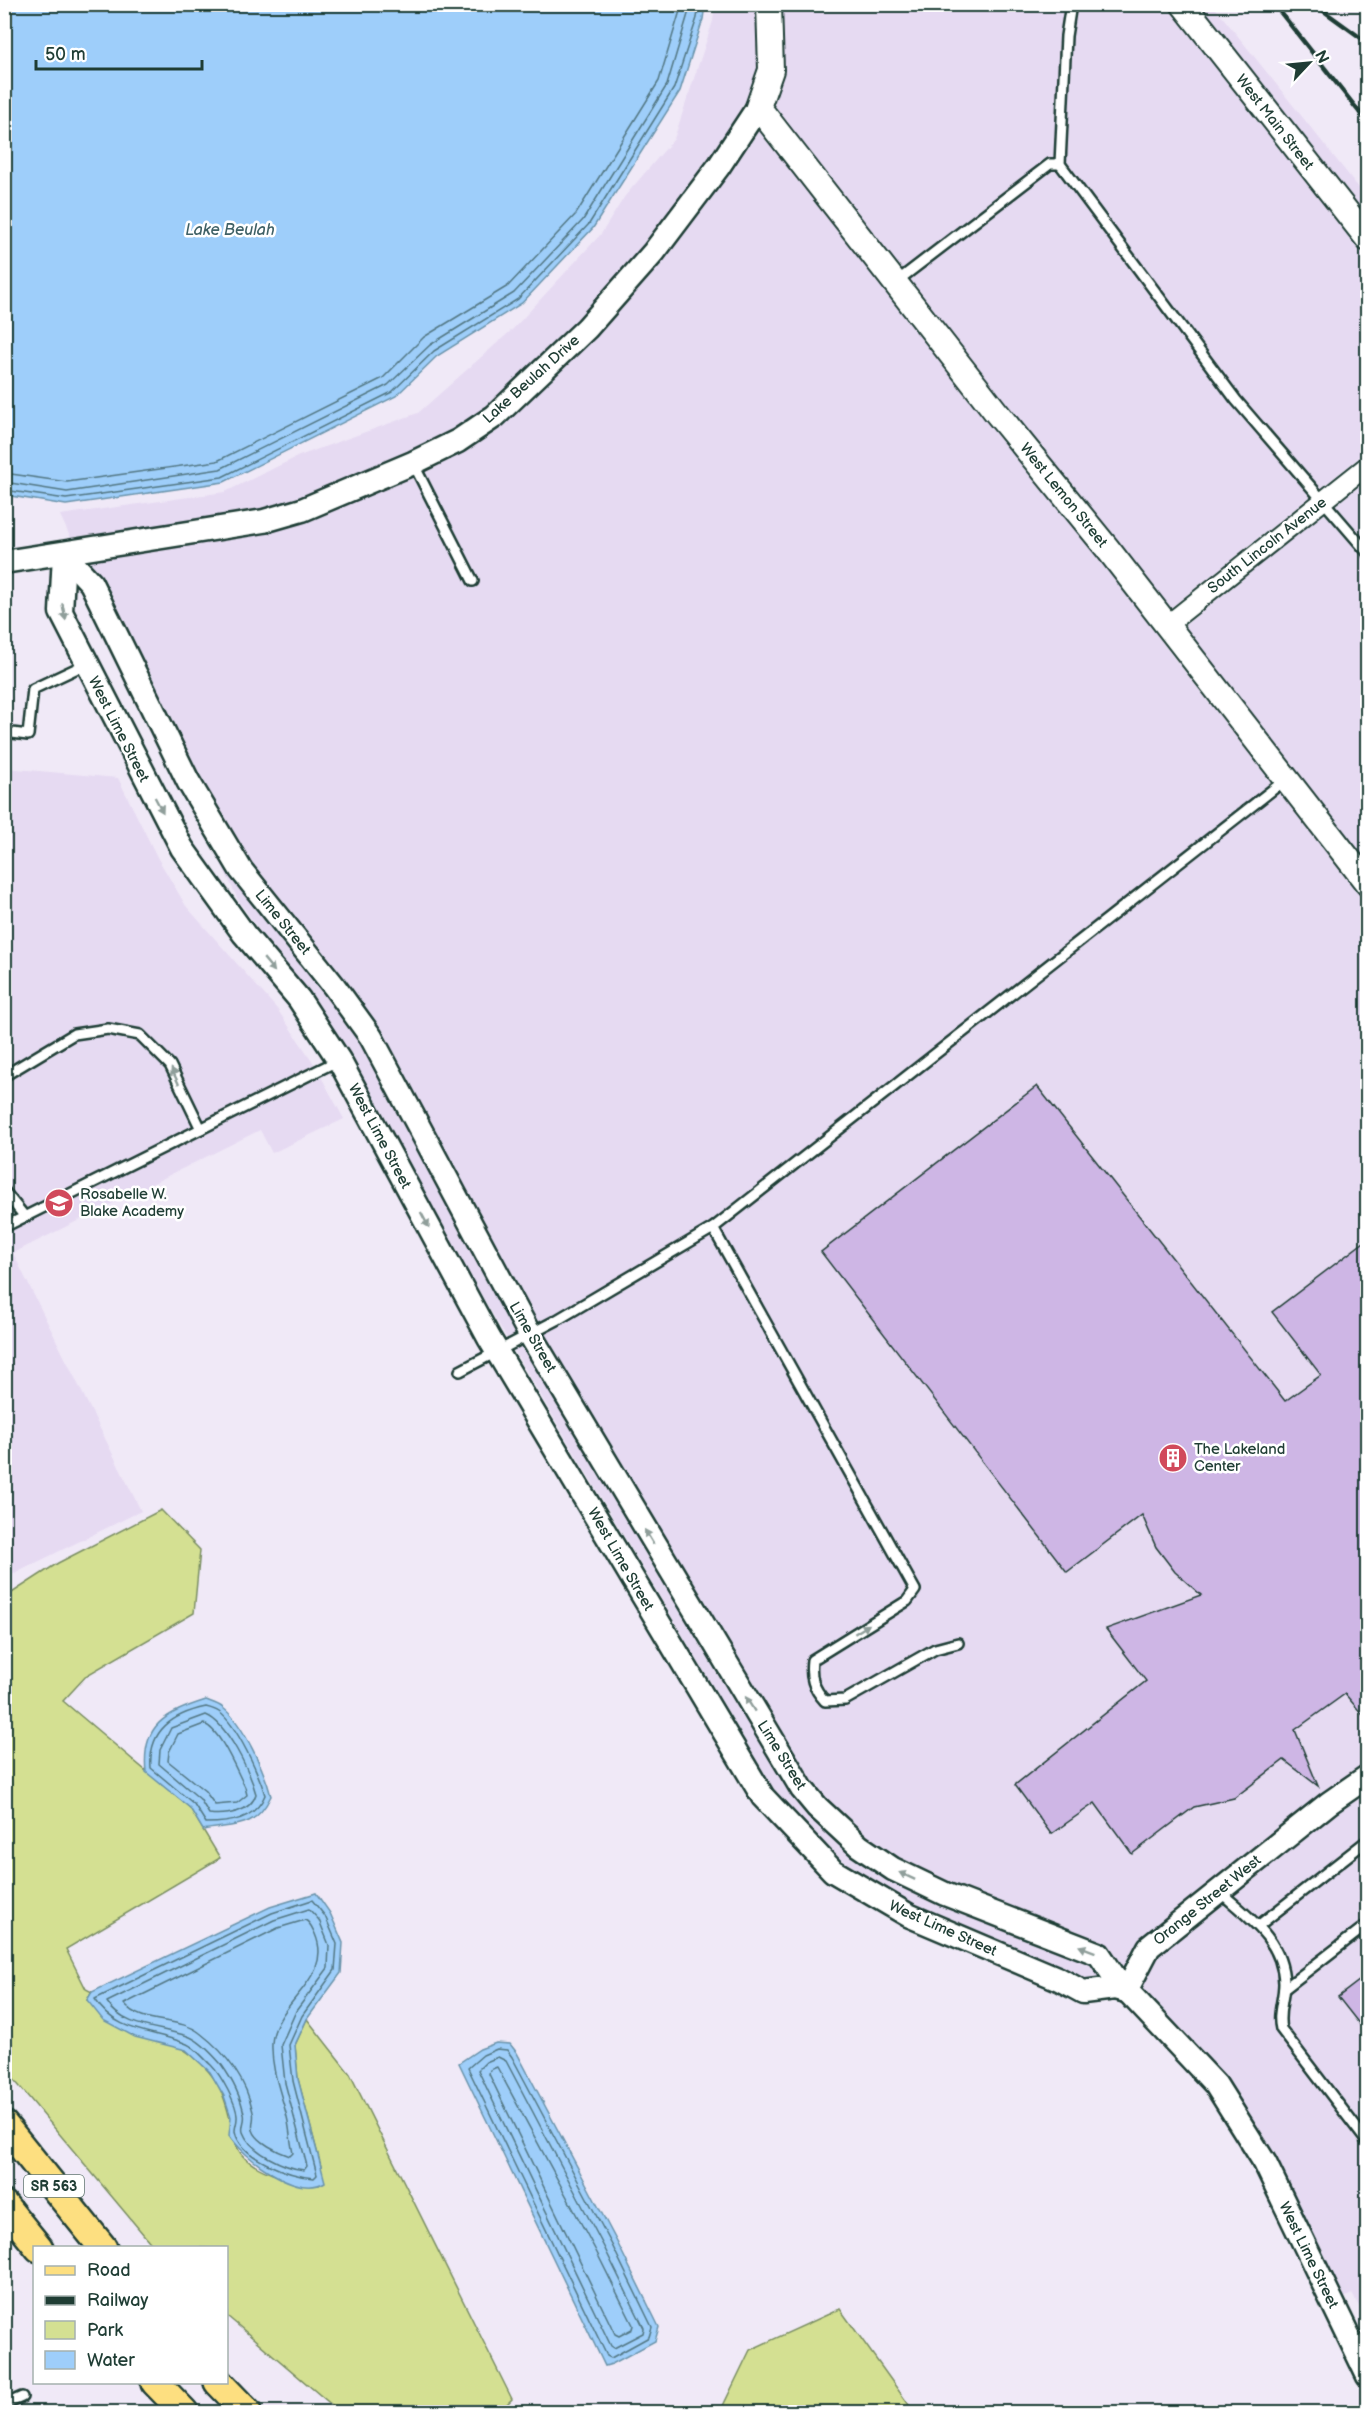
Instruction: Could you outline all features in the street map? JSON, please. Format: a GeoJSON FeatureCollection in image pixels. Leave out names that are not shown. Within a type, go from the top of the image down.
{"type":"FeatureCollection","features":[{"type":"Feature","properties":{"kind":"main road","name":"Lake Beulah Drive"},"geometry":{"type":"LineString","coordinates":[[758,107],[771,70],[770,4]]}},
{"type":"Feature","properties":{"kind":"main road","name":"West Main Street"},"geometry":{"type":"LineString","coordinates":[[1183,4],[1368,239]]}},
{"type":"Feature","properties":{"kind":"main road","name":"West Lemon Street"},"geometry":{"type":"LineString","coordinates":[[758,107],[1167,625],[1368,884]]}},
{"type":"Feature","properties":{"kind":"main road","name":"SR 563"},"geometry":{"type":"LineString","coordinates":[[4,2125],[103,2246]]}},
{"type":"Feature","properties":{"kind":"main road","name":"SR 563"},"geometry":{"type":"LineString","coordinates":[[4,2205],[38,2246]]}},
{"type":"Feature","properties":{"kind":"main road"},"geometry":{"type":"LineString","coordinates":[[157,2384],[184,2412]]}},
{"type":"Feature","properties":{"kind":"main road"},"geometry":{"type":"LineString","coordinates":[[220,2384],[247,2412]]}},
{"type":"Feature","properties":{"kind":"street","name":"Lake Beulah Drive"},"geometry":{"type":"LineString","coordinates":[[4,549],[64,554],[119,543],[264,521],[302,510],[413,463],[458,441],[495,416],[587,328],[654,252],[719,166],[758,107]]}},
{"type":"Feature","properties":{"kind":"street","name":"South Lincoln Avenue"},"geometry":{"type":"LineString","coordinates":[[1167,625],[1368,465]]}},
{"type":"Feature","properties":{"kind":"street"},"geometry":{"type":"LineString","coordinates":[[4,562],[64,554]]}},
{"type":"Feature","properties":{"kind":"street","name":"West Lime Street"},"geometry":{"type":"LineString","coordinates":[[64,554],[61,612],[182,848],[244,934],[299,999],[339,1060],[498,1351],[763,1797],[786,1825],[833,1871],[908,1915],[1059,1979],[1083,1992],[1115,1989],[1126,1991],[1216,2085],[1228,2104],[1265,2163],[1368,2376]]}},
{"type":"Feature","properties":{"kind":"street","name":"Lime Street"},"geometry":{"type":"LineString","coordinates":[[64,554],[91,583],[188,781],[241,870],[334,986],[371,1037],[529,1333],[740,1687],[816,1807],[859,1846],[893,1869],[945,1894],[1099,1954],[1126,1991]]}},
{"type":"Feature","properties":{"kind":"street","name":"Orange Street West"},"geometry":{"type":"LineString","coordinates":[[1126,1991],[1149,1947],[1303,1823],[1368,1776]]}},
{"type":"Feature","properties":{"kind":"lane"},"geometry":{"type":"LineString","coordinates":[[1071,4],[1065,47],[1060,164],[1230,392],[1321,502],[1368,553]]}},
{"type":"Feature","properties":{"kind":"lane"},"geometry":{"type":"LineString","coordinates":[[895,283],[1050,164],[1060,164]]}},
{"type":"Feature","properties":{"kind":"lane"},"geometry":{"type":"LineString","coordinates":[[413,463],[473,581]]}},
{"type":"Feature","properties":{"kind":"lane"},"geometry":{"type":"LineString","coordinates":[[4,732],[28,735],[33,689],[87,664]]}},
{"type":"Feature","properties":{"kind":"lane"},"geometry":{"type":"LineString","coordinates":[[460,1371],[557,1320],[713,1228],[1286,780]]}},
{"type":"Feature","properties":{"kind":"lane"},"geometry":{"type":"LineString","coordinates":[[4,1076],[74,1034],[108,1029],[140,1035],[170,1065],[201,1129]]}},
{"type":"Feature","properties":{"kind":"lane"},"geometry":{"type":"LineString","coordinates":[[4,1227],[339,1060]]}},
{"type":"Feature","properties":{"kind":"lane"},"geometry":{"type":"LineString","coordinates":[[4,1191],[25,1217]]}},
{"type":"Feature","properties":{"kind":"lane"},"geometry":{"type":"LineString","coordinates":[[713,1228],[915,1590],[907,1601],[812,1660],[810,1673],[815,1690],[825,1701],[844,1700],[935,1649],[958,1642]]}},
{"type":"Feature","properties":{"kind":"lane"},"geometry":{"type":"LineString","coordinates":[[1258,1926],[1368,1840]]}},
{"type":"Feature","properties":{"kind":"lane"},"geometry":{"type":"LineString","coordinates":[[1219,1891],[1258,1926],[1278,1955],[1283,1972],[1284,1989],[1278,2017],[1281,2029],[1368,2143]]}},
{"type":"Feature","properties":{"kind":"lane"},"geometry":{"type":"LineString","coordinates":[[1284,1989],[1368,1924]]}},
{"type":"Feature","properties":{"kind":"lane"},"geometry":{"type":"LineString","coordinates":[[4,2405],[22,2397]]}},
{"type":"Feature","properties":{"kind":"shaded area"},"geometry":{"type":"Polygon","coordinates":[[[715,5],[757,5],[759,69],[747,101],[740,106],[743,109],[709,160],[644,245],[578,321],[487,407],[452,431],[408,453],[298,499],[262,510],[72,541],[60,515],[225,492],[299,456],[418,413],[513,329],[601,234],[625,196],[674,139],[713,21],[715,5]]]}},
{"type":"Feature","properties":{"kind":"shaded area"},"geometry":{"type":"Polygon","coordinates":[[[782,5],[1166,5],[1367,260],[1367,451],[1170,608],[1006,404],[773,106],[784,68],[782,5]]]}},
{"type":"Feature","properties":{"kind":"shaded area"},"geometry":{"type":"Polygon","coordinates":[[[1199,5],[1213,5],[1367,198],[1367,218],[1199,5]]]}},
{"type":"Feature","properties":{"kind":"shaded area"},"geometry":{"type":"Polygon","coordinates":[[[758,128],[985,419],[1097,555],[1170,653],[1367,904],[1367,1762],[1321,1794],[1141,1938],[1124,1968],[1105,1943],[952,1883],[900,1859],[868,1837],[826,1799],[813,1782],[540,1327],[382,1031],[344,978],[252,863],[200,775],[103,577],[87,561],[267,532],[306,520],[417,474],[465,450],[503,424],[596,335],[664,258],[758,128]]]}},
{"type":"Feature","properties":{"kind":"shaded area"},"geometry":{"type":"Polygon","coordinates":[[[1367,480],[1367,863],[1183,627],[1367,480]]]}},
{"type":"Feature","properties":{"kind":"shaded area","name":"Rosabelle W. Blake Academy"},"geometry":{"type":"Polygon","coordinates":[[[5,768],[118,778],[157,857],[186,906],[277,1009],[313,1062],[344,1119],[272,1153],[260,1130],[13,1253],[141,1511],[5,1578],[5,768]]]}},
{"type":"Feature","properties":{"kind":"shaded area"},"geometry":{"type":"Polygon","coordinates":[[[217,854],[231,878],[323,993],[360,1044],[518,1340],[729,1694],[806,1815],[850,1855],[887,1880],[940,1905],[1090,1964],[1100,1978],[1086,1980],[1065,1968],[915,1905],[854,1869],[825,1846],[775,1791],[470,1276],[350,1053],[310,992],[271,947],[238,900],[217,854]]]}},
{"type":"Feature","properties":{"kind":"shaded area"},"geometry":{"type":"Polygon","coordinates":[[[1367,1790],[1367,2320],[1352,2294],[1344,2298],[1276,2158],[1227,2078],[1141,1987],[1158,1954],[1336,1812],[1367,1790]]]}},
{"type":"Feature","properties":{"kind":"green space"},"geometry":{"type":"Polygon","coordinates":[[[161,1510],[200,1550],[194,1613],[87,1675],[63,1701],[190,1808],[220,1858],[66,1949],[86,1989],[92,1992],[87,2000],[169,2040],[198,2060],[215,2080],[224,2097],[236,2144],[249,2162],[272,2174],[297,2182],[319,2185],[321,2166],[298,2079],[295,2045],[307,2019],[350,2074],[512,2399],[499,2412],[340,2412],[228,2317],[228,2246],[153,2246],[5,2069],[4,1598],[58,1563],[161,1510]]]}},
{"type":"Feature","properties":{"kind":"green space"},"geometry":{"type":"Polygon","coordinates":[[[840,2309],[914,2412],[720,2412],[750,2350],[840,2309]]]}},
{"type":"Feature","properties":{"kind":"water","name":"Lake Beulah"},"geometry":{"type":"Polygon","coordinates":[[[4,5],[705,5],[703,19],[680,91],[593,228],[522,303],[437,356],[396,396],[224,482],[66,505],[5,495],[4,5]]]}},
{"type":"Feature","properties":{"kind":"water"},"geometry":{"type":"Polygon","coordinates":[[[206,1700],[221,1707],[238,1725],[264,1774],[271,1796],[265,1807],[251,1820],[234,1826],[203,1830],[190,1808],[146,1772],[146,1756],[148,1742],[159,1723],[179,1710],[206,1700]]]}},
{"type":"Feature","properties":{"kind":"water"},"geometry":{"type":"Polygon","coordinates":[[[316,1893],[330,1913],[343,1943],[341,1973],[307,2019],[295,2045],[298,2079],[325,2182],[313,2186],[286,2181],[272,2174],[236,2144],[229,2135],[231,2117],[224,2096],[210,2072],[186,2050],[135,2037],[103,2020],[87,2000],[92,1992],[270,1907],[316,1893]]]}},
{"type":"Feature","properties":{"kind":"water"},"geometry":{"type":"Polygon","coordinates":[[[496,2043],[510,2044],[517,2053],[617,2242],[659,2327],[655,2341],[612,2364],[605,2366],[459,2063],[480,2049],[496,2043]]]}},
{"type":"Feature","properties":{"kind":"building","name":"The Lakeland Center"},"geometry":{"type":"Polygon","coordinates":[[[1037,1086],[1285,1401],[1321,1375],[1272,1312],[1368,1239],[1368,1721],[1345,1694],[1295,1730],[1318,1786],[1284,1760],[1234,1798],[1194,1807],[1132,1854],[1095,1803],[1051,1834],[1015,1785],[1146,1681],[1106,1629],[1201,1595],[1175,1572],[1156,1547],[1142,1515],[1067,1572],[821,1252],[1037,1086]]]}},
{"type":"Feature","properties":{"kind":"building"},"geometry":{"type":"Polygon","coordinates":[[[1368,1974],[1368,2035],[1338,1997],[1368,1974]]]}},
{"type":"Feature","properties":{"kind":"railway"},"geometry":{"type":"LineString","coordinates":[[1274,4],[1368,123]]}},
{"type":"Feature","properties":{"kind":"railway"},"geometry":{"type":"LineString","coordinates":[[1314,4],[1368,43]]}},
{"type":"Feature","properties":{"kind":"place","name":"Rosabelle W. Blake Academy"},"geometry":{"type":"Point","coordinates":[59,1203]}},
{"type":"Feature","properties":{"kind":"place","name":"The Lakeland Center"},"geometry":{"type":"Point","coordinates":[1173,1458]}}]}
